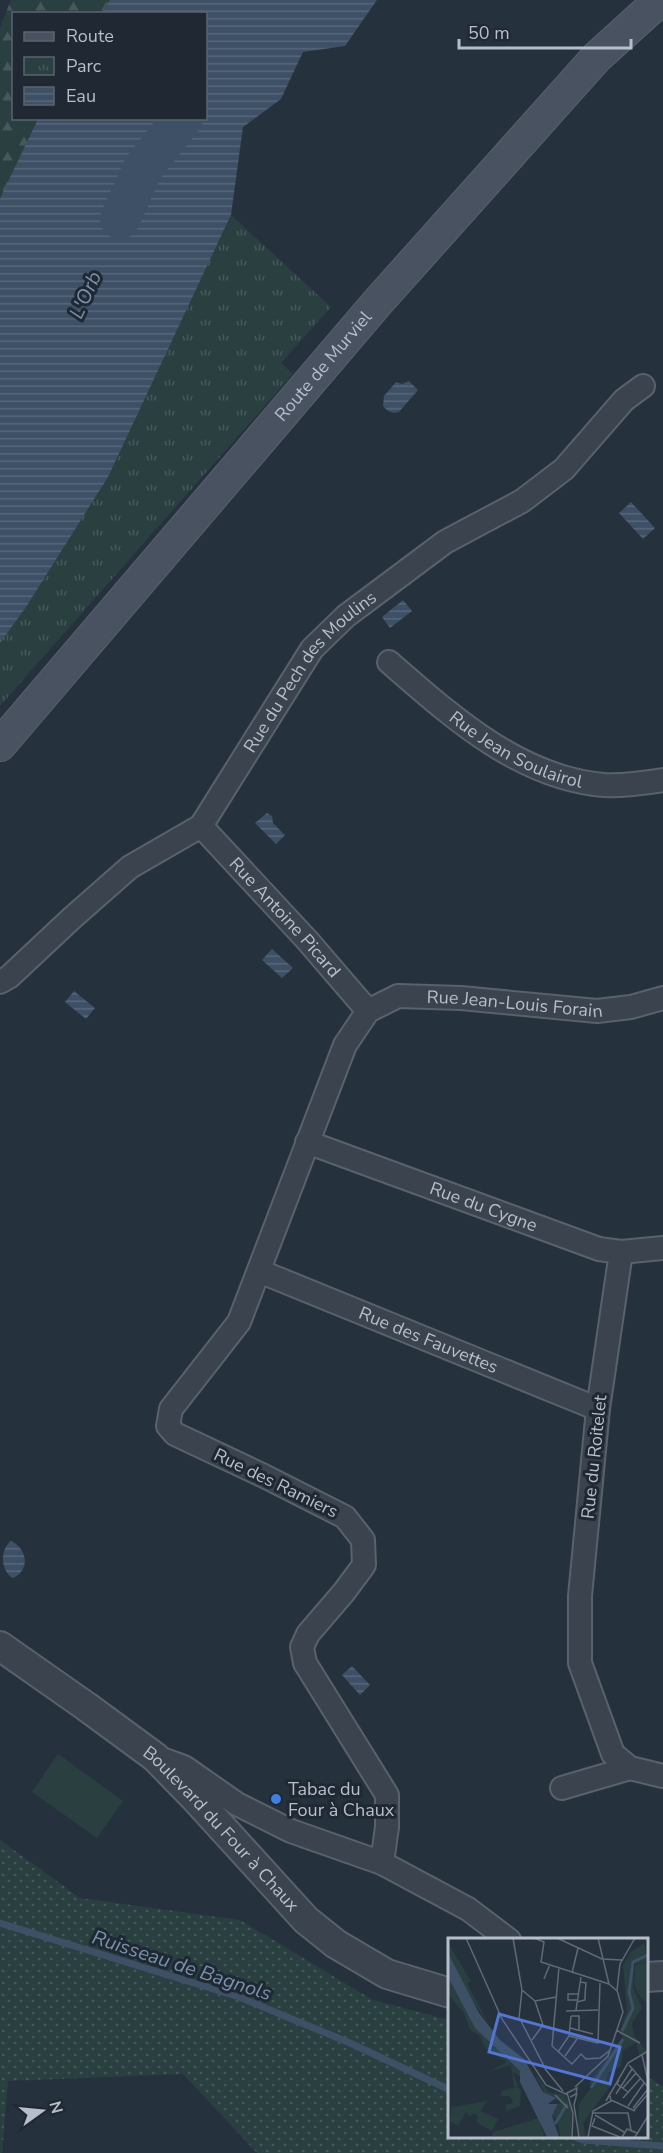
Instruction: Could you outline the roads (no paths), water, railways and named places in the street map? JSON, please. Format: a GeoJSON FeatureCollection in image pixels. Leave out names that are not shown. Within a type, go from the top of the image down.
{"type":"FeatureCollection","features":[{"type":"Feature","properties":{"kind":"main road","name":"Route de Murviel"},"geometry":{"type":"LineString","coordinates":[[0,745],[377,303],[596,58],[660,0]]}},
{"type":"Feature","properties":{"kind":"street","name":"Rue du Pech des Moulins"},"geometry":{"type":"LineString","coordinates":[[0,982],[130,867],[201,826],[312,649],[327,632],[445,542],[522,501],[564,469],[624,400],[643,386]]}},
{"type":"Feature","properties":{"kind":"street","name":"Rue Jean Soulairol"},"geometry":{"type":"LineString","coordinates":[[389,662],[452,715],[525,763],[576,781],[605,785],[663,780]]}},
{"type":"Feature","properties":{"kind":"street","name":"Rue Antoine Picard"},"geometry":{"type":"LineString","coordinates":[[201,826],[307,940],[368,1011]]}},
{"type":"Feature","properties":{"kind":"street","name":"Rue Jean-Louis Forain"},"geometry":{"type":"LineString","coordinates":[[368,1011],[398,996],[461,998],[597,1011],[631,1007],[663,998]]}},
{"type":"Feature","properties":{"kind":"street","name":"Rue des Ramiers"},"geometry":{"type":"LineString","coordinates":[[368,1011],[345,1045],[239,1322],[171,1409],[168,1426],[175,1434],[345,1517],[363,1540],[364,1565],[308,1634],[302,1647],[305,1663],[387,1795],[387,1827],[382,1863]]}},
{"type":"Feature","properties":{"kind":"street","name":"Rue du Cygne"},"geometry":{"type":"LineString","coordinates":[[307,1142],[599,1249],[621,1252],[663,1248]]}},
{"type":"Feature","properties":{"kind":"street","name":"Rue du Roitelet"},"geometry":{"type":"LineString","coordinates":[[621,1252],[598,1409],[580,1596],[580,1663],[613,1754],[630,1768]]}},
{"type":"Feature","properties":{"kind":"street","name":"Rue des Fauvettes"},"geometry":{"type":"LineString","coordinates":[[259,1271],[598,1409]]}},
{"type":"Feature","properties":{"kind":"street","name":"Boulevard du Four à Chaux"},"geometry":{"type":"LineString","coordinates":[[0,1646],[155,1757],[306,1920],[336,1944],[387,1974],[448,1992]]}},
{"type":"Feature","properties":{"kind":"street"},"geometry":{"type":"LineString","coordinates":[[155,1757],[184,1767],[237,1803],[291,1831],[382,1863],[468,1909],[506,1938]]}},
{"type":"Feature","properties":{"kind":"street"},"geometry":{"type":"LineString","coordinates":[[562,1788],[630,1768],[663,1776]]}},
{"type":"Feature","properties":{"kind":"street"},"geometry":{"type":"LineString","coordinates":[[648,1977],[663,1976]]}},
{"type":"Feature","properties":{"kind":"water"},"geometry":{"type":"Polygon","coordinates":[[[110,0],[377,0],[345,46],[303,52],[281,99],[243,127],[231,215],[108,477],[26,607],[0,643],[0,199],[38,120],[207,120],[207,12],[102,12],[110,0]]]}},
{"type":"Feature","properties":{"kind":"water"},"geometry":{"type":"Polygon","coordinates":[[[409,381],[418,390],[399,412],[388,411],[383,406],[384,396],[396,382],[402,384],[409,381]]]}},
{"type":"Feature","properties":{"kind":"water"},"geometry":{"type":"Polygon","coordinates":[[[631,502],[655,528],[643,539],[619,513],[631,502]]]}},
{"type":"Feature","properties":{"kind":"water"},"geometry":{"type":"Polygon","coordinates":[[[403,600],[412,611],[390,628],[382,617],[403,600]]]}},
{"type":"Feature","properties":{"kind":"water"},"geometry":{"type":"Polygon","coordinates":[[[267,813],[272,816],[273,823],[285,835],[276,844],[255,823],[267,813]]]}},
{"type":"Feature","properties":{"kind":"water"},"geometry":{"type":"Polygon","coordinates":[[[272,949],[293,968],[282,978],[262,960],[272,949]]]}},
{"type":"Feature","properties":{"kind":"water"},"geometry":{"type":"Polygon","coordinates":[[[74,991],[95,1008],[86,1019],[65,1002],[74,991]]]}},
{"type":"Feature","properties":{"kind":"water"},"geometry":{"type":"Polygon","coordinates":[[[11,1541],[21,1549],[25,1559],[23,1570],[13,1578],[6,1570],[3,1560],[5,1549],[11,1541]]]}},
{"type":"Feature","properties":{"kind":"water"},"geometry":{"type":"Polygon","coordinates":[[[352,1666],[370,1685],[360,1695],[342,1675],[352,1666]]]}},
{"type":"Feature","properties":{"kind":"waterway","name":"L'Orb"},"geometry":{"type":"LineString","coordinates":[[120,219],[143,168],[181,120]]}},
{"type":"Feature","properties":{"kind":"waterway","name":"Ruisseau de Bagnols"},"geometry":{"type":"LineString","coordinates":[[0,1923],[239,1997],[350,2043],[448,2089]]}},
{"type":"Feature","properties":{"kind":"waterway","name":"Ruisseau de Bagnols"},"geometry":{"type":"LineString","coordinates":[[578,2138],[663,2146]]}},
{"type":"Feature","properties":{"kind":"place","name":"Tabac du Four à Chaux"},"geometry":{"type":"Point","coordinates":[276,1799]}}]}
